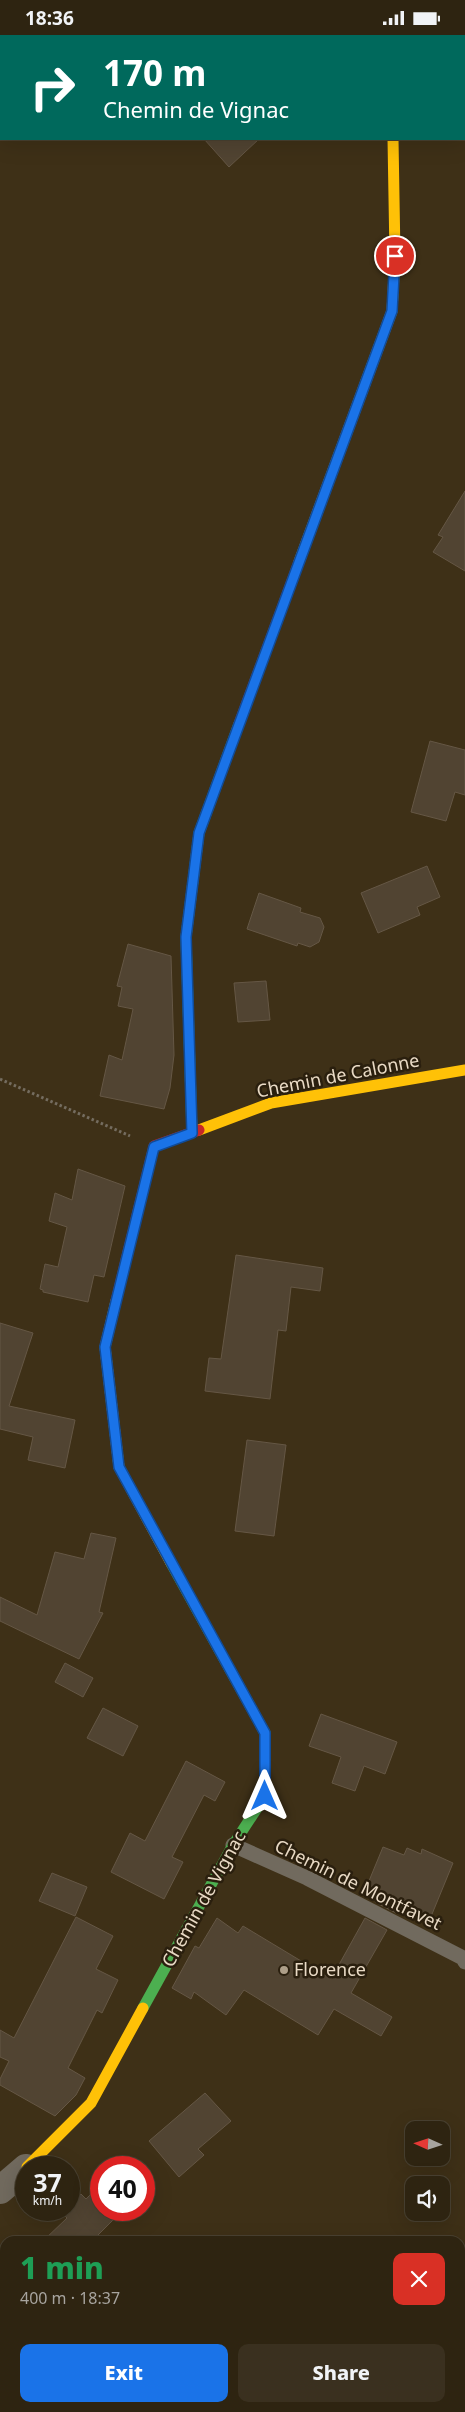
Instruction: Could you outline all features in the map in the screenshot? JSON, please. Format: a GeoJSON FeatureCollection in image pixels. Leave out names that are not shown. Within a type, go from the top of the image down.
{"type":"FeatureCollection","features":[{"type":"Feature","properties":{"kind":"street"},"geometry":{"type":"LineString","coordinates":[[154,1147],[192,1133],[186,937],[199,833],[392,311],[395,256],[393,140]]}},
{"type":"Feature","properties":{"kind":"street","name":"Chemin de Calonne"},"geometry":{"type":"LineString","coordinates":[[192,1133],[271,1103],[465,1070]]}},
{"type":"Feature","properties":{"kind":"street","name":"Chemin de Vignac"},"geometry":{"type":"LineString","coordinates":[[39,2156],[91,2103],[233,1845],[265,1796],[265,1733],[119,1467],[105,1347],[154,1147]]}},
{"type":"Feature","properties":{"kind":"street","name":"Chemin de Vignac"},"geometry":{"type":"LineString","coordinates":[[0,2190],[15,2178]]}},
{"type":"Feature","properties":{"kind":"lane","name":"Chemin de Montfavet"},"geometry":{"type":"LineString","coordinates":[[233,1845],[308,1878],[463,1958],[465,1962]]}},
{"type":"Feature","properties":{"kind":"path"},"geometry":{"type":"LineString","coordinates":[[0,1079],[154,1147]]}},
{"type":"Feature","properties":{"kind":"building"},"geometry":{"type":"Polygon","coordinates":[[[205,140],[258,140],[229,167],[205,140]]]}},
{"type":"Feature","properties":{"kind":"building"},"geometry":{"type":"Polygon","coordinates":[[[465,491],[465,571],[433,552],[443,537],[438,535],[465,491]]]}},
{"type":"Feature","properties":{"kind":"building"},"geometry":{"type":"Polygon","coordinates":[[[430,741],[465,750],[465,795],[455,792],[446,821],[411,812],[430,741]]]}},
{"type":"Feature","properties":{"kind":"building"},"geometry":{"type":"Polygon","coordinates":[[[427,866],[440,897],[417,907],[420,915],[378,933],[361,893],[427,866]]]}},
{"type":"Feature","properties":{"kind":"building"},"geometry":{"type":"Polygon","coordinates":[[[259,893],[301,908],[300,912],[320,918],[324,927],[319,942],[310,947],[298,943],[297,946],[247,929],[259,893]]]}},
{"type":"Feature","properties":{"kind":"building"},"geometry":{"type":"Polygon","coordinates":[[[128,944],[171,956],[174,1055],[170,1088],[164,1109],[100,1096],[109,1055],[122,1060],[133,1009],[118,1006],[122,987],[117,986],[128,944]]]}},
{"type":"Feature","properties":{"kind":"building"},"geometry":{"type":"Polygon","coordinates":[[[266,981],[270,1020],[238,1022],[234,983],[266,981]]]}},
{"type":"Feature","properties":{"kind":"building"},"geometry":{"type":"Polygon","coordinates":[[[78,1169],[125,1186],[104,1277],[94,1275],[88,1302],[43,1292],[40,1289],[45,1264],[58,1267],[67,1227],[49,1221],[55,1193],[72,1200],[78,1169]]]}},
{"type":"Feature","properties":{"kind":"building"},"geometry":{"type":"Polygon","coordinates":[[[236,1255],[323,1268],[320,1291],[291,1287],[286,1331],[278,1330],[270,1399],[205,1391],[209,1358],[221,1359],[236,1255]]]}},
{"type":"Feature","properties":{"kind":"building"},"geometry":{"type":"Polygon","coordinates":[[[0,1323],[33,1333],[9,1406],[75,1420],[65,1468],[28,1460],[33,1437],[0,1429],[0,1323]]]}},
{"type":"Feature","properties":{"kind":"building"},"geometry":{"type":"Polygon","coordinates":[[[247,1440],[286,1445],[274,1536],[235,1531],[247,1440]]]}},
{"type":"Feature","properties":{"kind":"building"},"geometry":{"type":"Polygon","coordinates":[[[91,1533],[116,1538],[99,1612],[103,1613],[79,1659],[0,1621],[0,1597],[37,1615],[55,1552],[84,1559],[91,1533]]]}},
{"type":"Feature","properties":{"kind":"building"},"geometry":{"type":"Polygon","coordinates":[[[65,1663],[93,1678],[83,1697],[55,1682],[65,1663]]]}},
{"type":"Feature","properties":{"kind":"building"},"geometry":{"type":"Polygon","coordinates":[[[103,1708],[138,1726],[123,1756],[87,1738],[103,1708]]]}},
{"type":"Feature","properties":{"kind":"building"},"geometry":{"type":"Polygon","coordinates":[[[321,1714],[397,1742],[385,1774],[364,1766],[355,1791],[332,1783],[341,1757],[309,1746],[321,1714]]]}},
{"type":"Feature","properties":{"kind":"building"},"geometry":{"type":"Polygon","coordinates":[[[186,1761],[225,1782],[215,1801],[204,1795],[172,1857],[183,1862],[164,1899],[111,1872],[130,1833],[145,1841],[186,1761]]]}},
{"type":"Feature","properties":{"kind":"building"},"geometry":{"type":"Polygon","coordinates":[[[383,1847],[404,1855],[407,1848],[421,1854],[422,1849],[453,1863],[430,1919],[400,1908],[396,1913],[375,1902],[377,1899],[364,1893],[383,1847]]]}},
{"type":"Feature","properties":{"kind":"building"},"geometry":{"type":"Polygon","coordinates":[[[52,1873],[87,1887],[75,1916],[39,1901],[52,1873]]]}},
{"type":"Feature","properties":{"kind":"building"},"geometry":{"type":"Polygon","coordinates":[[[76,1917],[113,1936],[96,1969],[118,1980],[102,2013],[97,2010],[68,2068],[85,2078],[76,2095],[55,2116],[0,2085],[0,2079],[9,2061],[0,2057],[0,2030],[14,2038],[76,1917]]]}},
{"type":"Feature","properties":{"kind":"building"},"geometry":{"type":"Polygon","coordinates":[[[217,1918],[238,1933],[243,1926],[331,1979],[365,1918],[387,1930],[351,1993],[392,2017],[381,2036],[334,2009],[318,2035],[244,1990],[226,2015],[194,1992],[191,1999],[172,1988],[195,1946],[199,1948],[217,1918]]]}},
{"type":"Feature","properties":{"kind":"building"},"geometry":{"type":"Polygon","coordinates":[[[205,2093],[231,2121],[198,2149],[204,2155],[179,2177],[149,2141],[205,2093]]]}},
{"type":"Feature","properties":{"kind":"building"},"geometry":{"type":"Polygon","coordinates":[[[81,2194],[86,2199],[90,2195],[90,2221],[112,2221],[97,2236],[48,2236],[64,2221],[80,2221],[81,2194]]]}},
{"type":"Feature","properties":{"kind":"traffic: fast"},"geometry":{"type":"LineString","coordinates":[[192,1133],[186,937],[199,833],[239,724]]}},
{"type":"Feature","properties":{"kind":"traffic: fast"},"geometry":{"type":"LineString","coordinates":[[143,2008],[233,1845],[265,1796],[265,1733],[171,1563]]}},
{"type":"Feature","properties":{"kind":"traffic: slow"},"geometry":{"type":"LineString","coordinates":[[299,562],[392,311],[395,256],[393,140]]}},
{"type":"Feature","properties":{"kind":"traffic: slow"},"geometry":{"type":"LineString","coordinates":[[199,1130],[271,1103],[465,1070]]}},
{"type":"Feature","properties":{"kind":"traffic: slow"},"geometry":{"type":"LineString","coordinates":[[116,1301],[105,1347],[119,1467],[171,1563]]}},
{"type":"Feature","properties":{"kind":"traffic: slow"},"geometry":{"type":"LineString","coordinates":[[38,2156],[91,2103],[143,2008]]}},
{"type":"Feature","properties":{"kind":"traffic: jam"},"geometry":{"type":"LineString","coordinates":[[239,724],[299,562]]}},
{"type":"Feature","properties":{"kind":"traffic: jam"},"geometry":{"type":"LineString","coordinates":[[116,1301],[154,1146],[199,1130]]}},
{"type":"Feature","properties":{"kind":"place","name":"Florence"},"geometry":{"type":"Point","coordinates":[284,1970]}},
{"type":"Feature","properties":{"kind":"route"},"geometry":{"type":"LineString","coordinates":[[265,1796],[265,1733],[119,1467],[105,1347],[154,1147],[192,1133],[186,937],[199,833],[392,311],[395,256]]}}]}
